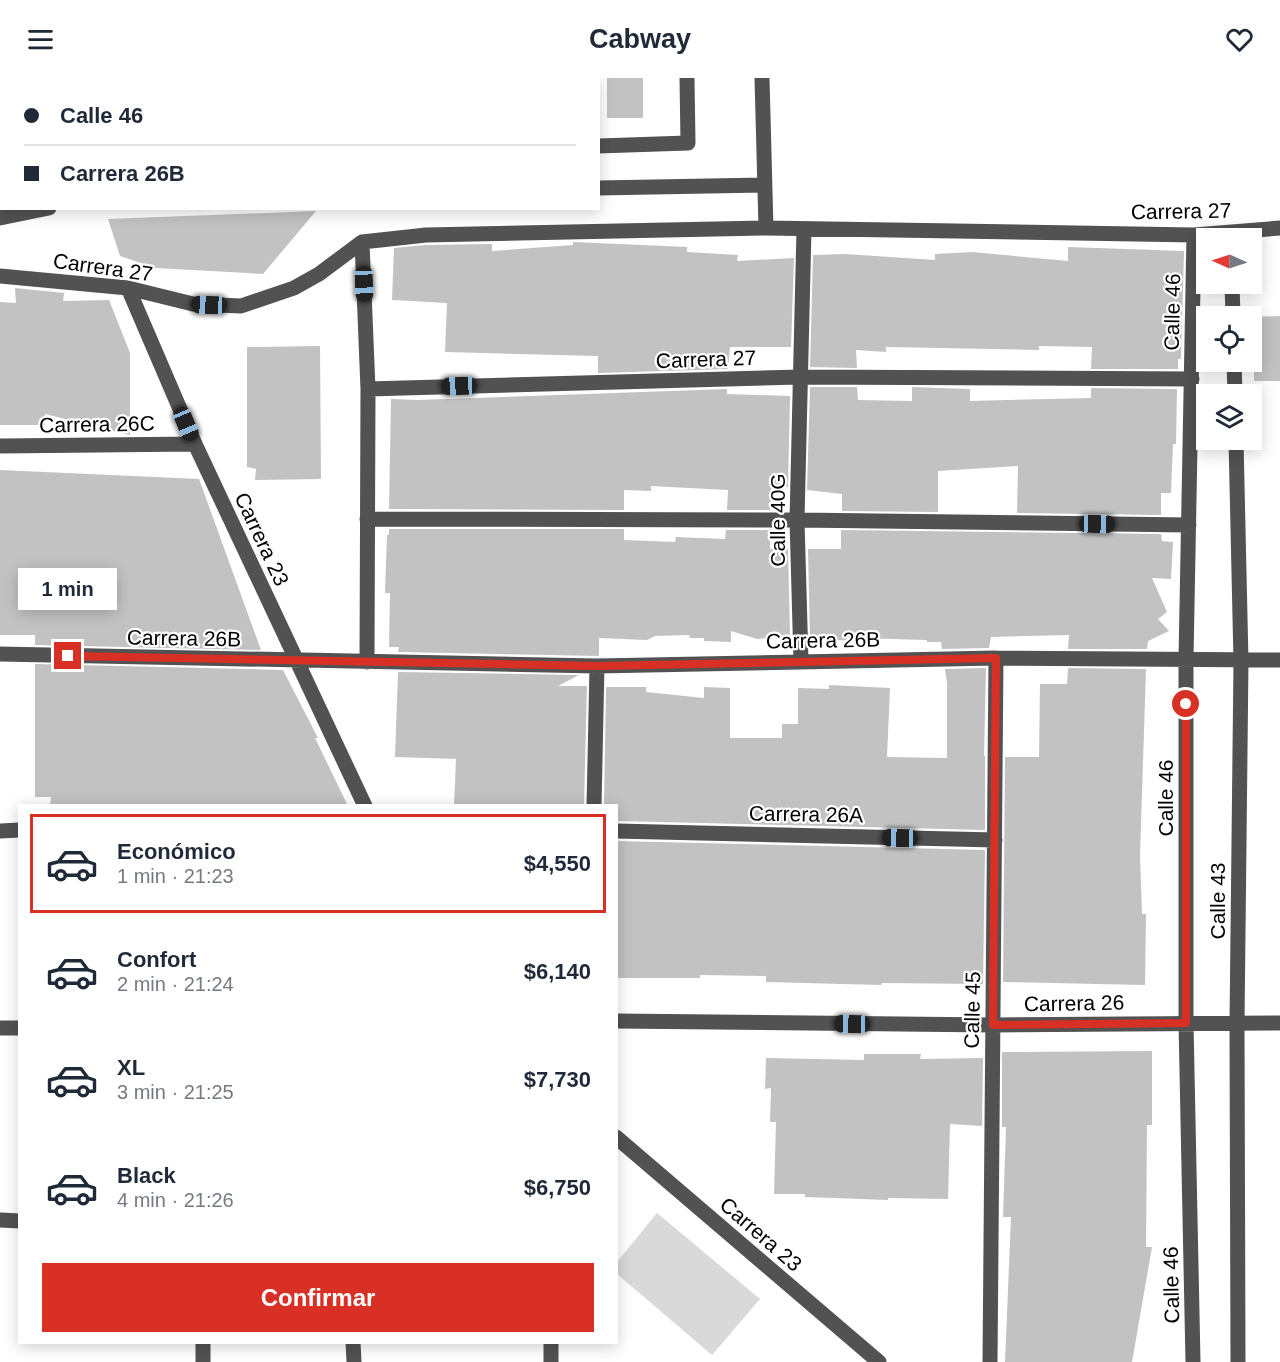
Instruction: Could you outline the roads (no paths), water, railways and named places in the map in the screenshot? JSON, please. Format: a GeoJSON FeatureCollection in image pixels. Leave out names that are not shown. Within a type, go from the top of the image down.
{"type":"FeatureCollection","features":[{"type":"Feature","properties":{"kind":"street"},"geometry":{"type":"LineString","coordinates":[[600,146],[688,143],[687,78]]}},
{"type":"Feature","properties":{"kind":"street"},"geometry":{"type":"LineString","coordinates":[[762,78],[766,228]]}},
{"type":"Feature","properties":{"kind":"street"},"geometry":{"type":"LineString","coordinates":[[600,188],[764,185]]}},
{"type":"Feature","properties":{"kind":"street"},"geometry":{"type":"LineString","coordinates":[[0,218],[39,210]]}},
{"type":"Feature","properties":{"kind":"street","name":"Carrera 27"},"geometry":{"type":"LineString","coordinates":[[0,276],[128,288],[193,304],[241,306],[294,288],[319,274],[362,242],[426,235],[766,228],[1194,235]]}},
{"type":"Feature","properties":{"kind":"street","name":"Carrera 27"},"geometry":{"type":"LineString","coordinates":[[1262,231],[1280,228]]}},
{"type":"Feature","properties":{"kind":"street","name":"Calle 40G"},"geometry":{"type":"LineString","coordinates":[[801,662],[797,520],[804,229]]}},
{"type":"Feature","properties":{"kind":"street","name":"Calle 46"},"geometry":{"type":"LineString","coordinates":[[1193,1362],[1186,1023],[1186,659],[1194,235]]}},
{"type":"Feature","properties":{"kind":"street"},"geometry":{"type":"LineString","coordinates":[[362,242],[368,389],[367,662]]}},
{"type":"Feature","properties":{"kind":"street","name":"Carrera 23"},"geometry":{"type":"LineString","coordinates":[[128,288],[195,444],[364,804]]}},
{"type":"Feature","properties":{"kind":"street","name":"Carrera 27"},"geometry":{"type":"LineString","coordinates":[[368,389],[800,377],[1192,379]]}},
{"type":"Feature","properties":{"kind":"street","name":"Carrera 26C"},"geometry":{"type":"LineString","coordinates":[[0,446],[195,444]]}},
{"type":"Feature","properties":{"kind":"street","name":"Calle 43"},"geometry":{"type":"LineString","coordinates":[[1236,450],[1241,661],[1236,1024],[1238,1362]]}},
{"type":"Feature","properties":{"kind":"street"},"geometry":{"type":"LineString","coordinates":[[367,519],[797,520],[1189,525]]}},
{"type":"Feature","properties":{"kind":"street","name":"Carrera 26B"},"geometry":{"type":"LineString","coordinates":[[0,654],[597,666],[996,658],[1280,660]]}},
{"type":"Feature","properties":{"kind":"street","name":"Calle 45"},"geometry":{"type":"LineString","coordinates":[[990,1362],[996,658]]}},
{"type":"Feature","properties":{"kind":"street"},"geometry":{"type":"LineString","coordinates":[[594,804],[597,666]]}},
{"type":"Feature","properties":{"kind":"street"},"geometry":{"type":"LineString","coordinates":[[0,831],[18,830]]}},
{"type":"Feature","properties":{"kind":"street","name":"Carrera 26A"},"geometry":{"type":"LineString","coordinates":[[618,831],[995,840]]}},
{"type":"Feature","properties":{"kind":"street","name":"Carrera 26"},"geometry":{"type":"LineString","coordinates":[[618,1021],[993,1025],[1280,1023]]}},
{"type":"Feature","properties":{"kind":"street"},"geometry":{"type":"LineString","coordinates":[[0,1028],[18,1028]]}},
{"type":"Feature","properties":{"kind":"street","name":"Carrera 23"},"geometry":{"type":"LineString","coordinates":[[618,1139],[879,1362]]}},
{"type":"Feature","properties":{"kind":"street"},"geometry":{"type":"LineString","coordinates":[[0,1220],[18,1221]]}},
{"type":"Feature","properties":{"kind":"street"},"geometry":{"type":"LineString","coordinates":[[203,1344],[203,1362]]}},
{"type":"Feature","properties":{"kind":"street"},"geometry":{"type":"LineString","coordinates":[[353,1344],[354,1362]]}},
{"type":"Feature","properties":{"kind":"street"},"geometry":{"type":"LineString","coordinates":[[551,1344],[551,1362]]}}]}
